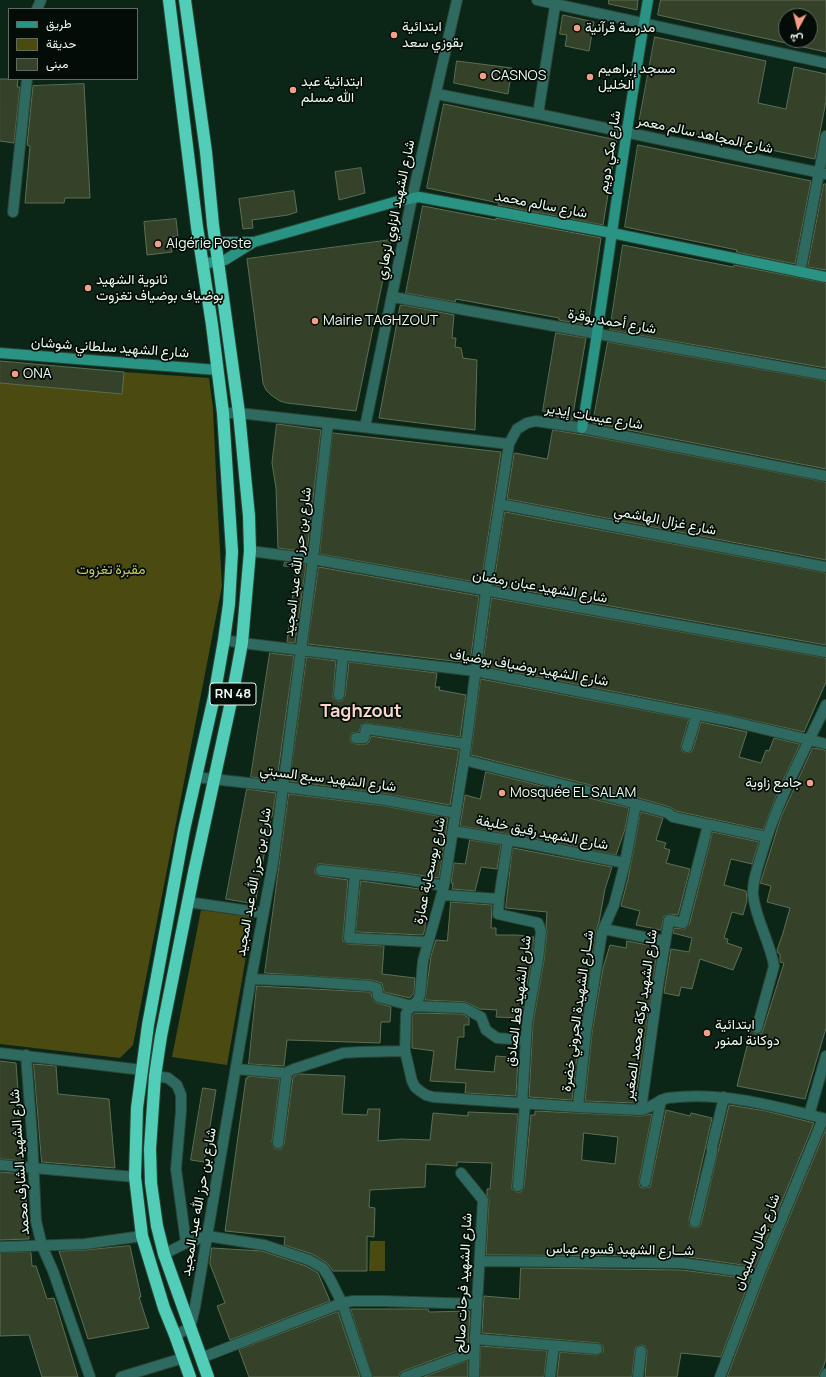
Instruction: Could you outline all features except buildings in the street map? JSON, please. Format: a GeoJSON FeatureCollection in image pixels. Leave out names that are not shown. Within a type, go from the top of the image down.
{"type":"FeatureCollection","features":[{"type":"Feature","properties":{"kind":"highway","name":"RN 48"},"geometry":{"type":"LineString","coordinates":[[169,0],[199,246],[212,325],[222,413],[232,552],[230,604],[224,640],[214,697],[184,830],[148,1025],[137,1108],[135,1177],[142,1236],[164,1308],[190,1377]]}},
{"type":"Feature","properties":{"kind":"highway","name":"RN 48"},"geometry":{"type":"LineString","coordinates":[[185,0],[206,152],[218,262],[239,413],[248,509],[250,551],[242,643],[167,1006],[155,1076],[150,1149],[151,1183],[157,1226],[164,1254],[208,1377]]}},
{"type":"Feature","properties":{"kind":"street","name":"شارع الشهيد الزاوي لزهاري"},"geometry":{"type":"LineString","coordinates":[[365,427],[393,297],[412,198],[437,94],[457,0]]}},
{"type":"Feature","properties":{"kind":"street"},"geometry":{"type":"LineString","coordinates":[[538,0],[556,2],[826,63]]}},
{"type":"Feature","properties":{"kind":"street","name":"شارع مكي دويم"},"geometry":{"type":"LineString","coordinates":[[582,428],[598,333],[648,0]]}},
{"type":"Feature","properties":{"kind":"street"},"geometry":{"type":"LineString","coordinates":[[538,114],[556,2]]}},
{"type":"Feature","properties":{"kind":"street"},"geometry":{"type":"LineString","coordinates":[[13,212],[27,80]]}},
{"type":"Feature","properties":{"kind":"street","name":"شارع المجاهد سالم معمر"},"geometry":{"type":"LineString","coordinates":[[437,94],[823,174]]}},
{"type":"Feature","properties":{"kind":"street"},"geometry":{"type":"LineString","coordinates":[[800,272],[823,174],[826,136]]}},
{"type":"Feature","properties":{"kind":"street","name":"شارع سالم محمد"},"geometry":{"type":"LineString","coordinates":[[199,246],[224,242],[254,242],[419,197],[447,201],[612,233],[826,278]]}},
{"type":"Feature","properties":{"kind":"street","name":"شارع سالم محمد"},"geometry":{"type":"LineString","coordinates":[[202,264],[225,260],[254,242]]}},
{"type":"Feature","properties":{"kind":"street","name":"شارع أحمد بوقرة"},"geometry":{"type":"LineString","coordinates":[[393,297],[826,375]]}},
{"type":"Feature","properties":{"kind":"street","name":"شارع الشهيد سلطاني شوشان"},"geometry":{"type":"LineString","coordinates":[[0,353],[217,370]]}},
{"type":"Feature","properties":{"kind":"street"},"geometry":{"type":"LineString","coordinates":[[222,413],[239,413],[508,444]]}},
{"type":"Feature","properties":{"kind":"street","name":"شارع عيسات إيدير"},"geometry":{"type":"LineString","coordinates":[[508,444],[517,429],[527,423],[536,421],[582,428],[826,476]]}},
{"type":"Feature","properties":{"kind":"street","name":"شارع بن حرز الله عبد المجيد"},"geometry":{"type":"LineString","coordinates":[[190,1328],[195,1307],[251,979],[273,863],[313,558],[328,423]]}},
{"type":"Feature","properties":{"kind":"street","name":"شارع بوسحابة عمارة"},"geometry":{"type":"LineString","coordinates":[[508,444],[486,591],[464,760],[443,890],[422,969],[420,995],[418,1000],[406,1014],[405,1051],[412,1081],[420,1092],[433,1097],[524,1104]]}},
{"type":"Feature","properties":{"kind":"street","name":"شارع غزال الهاشمي"},"geometry":{"type":"LineString","coordinates":[[499,504],[826,566]]}},
{"type":"Feature","properties":{"kind":"street","name":"شارع الشهيد عبان رمضان"},"geometry":{"type":"LineString","coordinates":[[250,551],[313,558],[486,591],[826,652]]}},
{"type":"Feature","properties":{"kind":"street","name":"شارع الشهيد بوضياف بوضياف"},"geometry":{"type":"LineString","coordinates":[[224,640],[475,671],[696,714],[826,744]]}},
{"type":"Feature","properties":{"kind":"street"},"geometry":{"type":"LineString","coordinates":[[339,695],[343,655]]}},
{"type":"Feature","properties":{"kind":"street"},"geometry":{"type":"LineString","coordinates":[[757,1028],[774,966],[772,956],[759,921],[753,895],[755,879],[766,837],[776,812],[826,705]]}},
{"type":"Feature","properties":{"kind":"street"},"geometry":{"type":"LineString","coordinates":[[687,747],[696,714]]}},
{"type":"Feature","properties":{"kind":"street"},"geometry":{"type":"LineString","coordinates":[[356,738],[364,738],[366,729],[397,733],[433,741],[466,744]]}},
{"type":"Feature","properties":{"kind":"street"},"geometry":{"type":"LineString","coordinates":[[464,760],[612,797],[668,813],[673,817],[766,837]]}},
{"type":"Feature","properties":{"kind":"street","name":"شارع الشهيد سبع السبتي"},"geometry":{"type":"LineString","coordinates":[[195,777],[386,800],[456,813]]}},
{"type":"Feature","properties":{"kind":"street","name":"شــارع الشهيدة الجروني خضرة"},"geometry":{"type":"LineString","coordinates":[[578,1107],[586,1032],[604,929],[614,905],[625,864],[636,804]]}},
{"type":"Feature","properties":{"kind":"street","name":"شارع الشهيد لوكة محمد الصغير"},"geometry":{"type":"LineString","coordinates":[[641,1110],[668,920],[683,923],[708,825]]}},
{"type":"Feature","properties":{"kind":"street","name":"شارع الشهيد رقيق خليفة"},"geometry":{"type":"LineString","coordinates":[[453,831],[508,840],[625,864]]}},
{"type":"Feature","properties":{"kind":"street","name":"شارع الشهيد قط الصادق"},"geometry":{"type":"LineString","coordinates":[[508,840],[498,914],[538,923],[541,931],[538,959],[529,1008],[526,1040],[524,1104],[518,1186]]}},
{"type":"Feature","properties":{"kind":"street"},"geometry":{"type":"LineString","coordinates":[[322,870],[403,879],[443,890],[499,898]]}},
{"type":"Feature","properties":{"kind":"street"},"geometry":{"type":"LineString","coordinates":[[355,874],[350,938],[428,942]]}},
{"type":"Feature","properties":{"kind":"street"},"geometry":{"type":"LineString","coordinates":[[188,902],[264,913]]}},
{"type":"Feature","properties":{"kind":"street"},"geometry":{"type":"LineString","coordinates":[[604,929],[664,941]]}},
{"type":"Feature","properties":{"kind":"street"},"geometry":{"type":"LineString","coordinates":[[251,979],[370,986],[377,988],[379,997],[412,1006],[464,1008],[480,1017],[486,1030],[496,1038],[526,1040]]}},
{"type":"Feature","properties":{"kind":"street"},"geometry":{"type":"LineString","coordinates":[[236,1070],[280,1074],[343,1053],[405,1051]]}},
{"type":"Feature","properties":{"kind":"street"},"geometry":{"type":"LineString","coordinates":[[0,1053],[142,1070]]}},
{"type":"Feature","properties":{"kind":"street","name":"شارع الشهيد الشارف محمد"},"geometry":{"type":"LineString","coordinates":[[26,1056],[34,1168],[36,1221],[42,1246],[53,1270],[90,1377]]}},
{"type":"Feature","properties":{"kind":"street"},"geometry":{"type":"LineString","coordinates":[[809,1115],[826,1056]]}},
{"type":"Feature","properties":{"kind":"street"},"geometry":{"type":"LineString","coordinates":[[278,1143],[287,1072]]}},
{"type":"Feature","properties":{"kind":"street"},"geometry":{"type":"LineString","coordinates":[[155,1076],[168,1078],[177,1085],[182,1096],[176,1168],[186,1243]]}},
{"type":"Feature","properties":{"kind":"street"},"geometry":{"type":"LineString","coordinates":[[524,1104],[641,1110],[650,1107],[663,1099],[671,1097],[724,1097],[740,1099],[824,1119]]}},
{"type":"Feature","properties":{"kind":"street"},"geometry":{"type":"LineString","coordinates":[[695,1222],[724,1097]]}},
{"type":"Feature","properties":{"kind":"street"},"geometry":{"type":"LineString","coordinates":[[645,1182],[663,1099]]}},
{"type":"Feature","properties":{"kind":"street","name":"شارع جلال سليمان"},"geometry":{"type":"LineString","coordinates":[[720,1377],[759,1274],[824,1119]]}},
{"type":"Feature","properties":{"kind":"street"},"geometry":{"type":"LineString","coordinates":[[0,1165],[135,1177]]}},
{"type":"Feature","properties":{"kind":"street","name":"شارع الشهيد فرحات صالح"},"geometry":{"type":"LineString","coordinates":[[461,1173],[483,1200],[474,1339],[474,1377]]}},
{"type":"Feature","properties":{"kind":"street"},"geometry":{"type":"LineString","coordinates":[[0,1247],[85,1244],[142,1236]]}},
{"type":"Feature","properties":{"kind":"street"},"geometry":{"type":"LineString","coordinates":[[164,1254],[186,1243],[207,1236],[264,1245],[323,1268],[342,1303],[367,1377]]}},
{"type":"Feature","properties":{"kind":"street","name":"شــارع الشهيد قسوم عباس"},"geometry":{"type":"LineString","coordinates":[[480,1261],[682,1263],[759,1274]]}},
{"type":"Feature","properties":{"kind":"street"},"geometry":{"type":"LineString","coordinates":[[201,1358],[342,1303],[353,1301],[383,1301],[477,1304]]}},
{"type":"Feature","properties":{"kind":"street"},"geometry":{"type":"LineString","coordinates":[[175,1335],[190,1328]]}},
{"type":"Feature","properties":{"kind":"street"},"geometry":{"type":"LineString","coordinates":[[474,1339],[597,1349]]}},
{"type":"Feature","properties":{"kind":"street"},"geometry":{"type":"LineString","coordinates":[[550,1377],[554,1346]]}},
{"type":"Feature","properties":{"kind":"street"},"geometry":{"type":"LineString","coordinates":[[638,1377],[641,1351]]}},
{"type":"Feature","properties":{"kind":"street"},"geometry":{"type":"LineString","coordinates":[[405,1377],[474,1352]]}},
{"type":"Feature","properties":{"kind":"street"},"geometry":{"type":"LineString","coordinates":[[121,1377],[183,1358]]}},
{"type":"Feature","properties":{"kind":"green space","name":"مقبرة تغزوت"},"geometry":{"type":"Polygon","coordinates":[[[124,372],[209,378],[213,408],[222,586],[133,1045],[120,1058],[0,1044],[0,383],[122,394],[124,372]]]}},
{"type":"Feature","properties":{"kind":"green space"},"geometry":{"type":"Polygon","coordinates":[[[201,910],[253,917],[227,1065],[172,1057],[201,910]]]}},
{"type":"Feature","properties":{"kind":"green space"},"geometry":{"type":"Polygon","coordinates":[[[370,1241],[385,1241],[385,1271],[369,1271],[370,1241]]]}},
{"type":"Feature","properties":{"kind":"place","name":"مدرسة قرآنية"},"geometry":{"type":"Point","coordinates":[577,28]}},
{"type":"Feature","properties":{"kind":"place","name":"ابتدائية بقوزي سعد"},"geometry":{"type":"Point","coordinates":[394,35]}},
{"type":"Feature","properties":{"kind":"place","name":"CASNOS"},"geometry":{"type":"Point","coordinates":[483,76]}},
{"type":"Feature","properties":{"kind":"place","name":"مسجد إبراهيم الخليل"},"geometry":{"type":"Point","coordinates":[590,77]}},
{"type":"Feature","properties":{"kind":"place","name":"ابتدائية عبد الله مسلم"},"geometry":{"type":"Point","coordinates":[293,90]}},
{"type":"Feature","properties":{"kind":"place","name":"Algérie Poste"},"geometry":{"type":"Point","coordinates":[158,244]}},
{"type":"Feature","properties":{"kind":"place","name":"ثانوية الشهيد بوضياف بوضياف تغزوت"},"geometry":{"type":"Point","coordinates":[88,288]}},
{"type":"Feature","properties":{"kind":"place","name":"Mairie TAGHZOUT"},"geometry":{"type":"Point","coordinates":[315,321]}},
{"type":"Feature","properties":{"kind":"place","name":"ONA"},"geometry":{"type":"Point","coordinates":[15,374]}},
{"type":"Feature","properties":{"kind":"place","name":"جامع زاوية"},"geometry":{"type":"Point","coordinates":[810,783]}},
{"type":"Feature","properties":{"kind":"place","name":"Mosquée EL SALAM"},"geometry":{"type":"Point","coordinates":[502,793]}},
{"type":"Feature","properties":{"kind":"place","name":"ابتدائية دوكانة لمنور"},"geometry":{"type":"Point","coordinates":[707,1033]}},
{"type":"Feature","properties":{"kind":"district","name":"Taghzout"},"geometry":{"type":"Point","coordinates":[361,712]}}]}
